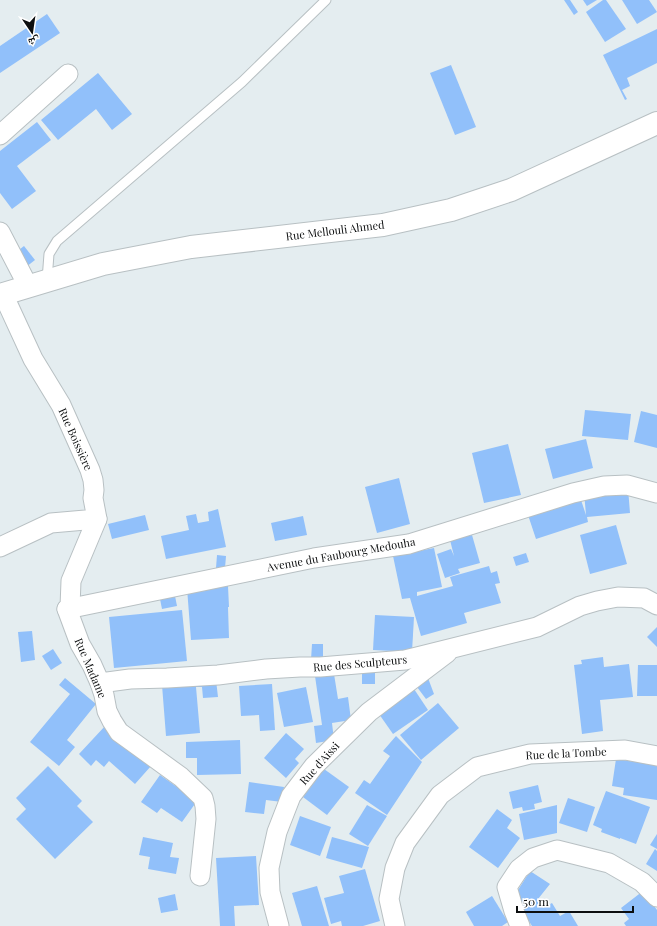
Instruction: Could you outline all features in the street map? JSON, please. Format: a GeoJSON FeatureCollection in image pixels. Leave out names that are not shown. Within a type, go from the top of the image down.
{"type":"FeatureCollection","features":[{"type":"Feature","properties":{"kind":"street"},"geometry":{"type":"LineString","coordinates":[[0,135],[68,74]]}},
{"type":"Feature","properties":{"kind":"street","name":"Rue Mellouli Ahmed"},"geometry":{"type":"LineString","coordinates":[[1,295],[103,264],[191,247],[383,225],[450,210],[511,190],[657,123]]}},
{"type":"Feature","properties":{"kind":"street"},"geometry":{"type":"LineString","coordinates":[[0,232],[38,284]]}},
{"type":"Feature","properties":{"kind":"street","name":"Rue Boissière"},"geometry":{"type":"LineString","coordinates":[[1,295],[33,359],[61,406],[90,470],[94,480],[93,498],[97,519]]}},
{"type":"Feature","properties":{"kind":"street","name":"Avenue du Faubourg Medouha"},"geometry":{"type":"LineString","coordinates":[[68,608],[314,558],[409,544],[573,493],[604,486],[627,485],[657,494]]}},
{"type":"Feature","properties":{"kind":"street"},"geometry":{"type":"LineString","coordinates":[[0,547],[51,523],[97,519]]}},
{"type":"Feature","properties":{"kind":"street","name":"Rue Madame"},"geometry":{"type":"LineString","coordinates":[[97,519],[71,581],[70,607],[68,608],[80,644],[100,683],[107,710],[118,732],[181,777],[203,798],[206,819],[200,876]]}},
{"type":"Feature","properties":{"kind":"street","name":"Rue des Sculpteurs"},"geometry":{"type":"LineString","coordinates":[[100,683],[130,679],[218,675],[266,669],[320,667],[405,660],[537,627],[580,606],[597,601],[618,597],[644,598],[657,605]]}},
{"type":"Feature","properties":{"kind":"street","name":"Rue d'Aissi"},"geometry":{"type":"LineString","coordinates":[[279,926],[270,892],[269,868],[277,832],[291,796],[314,766],[368,712],[454,648]]}},
{"type":"Feature","properties":{"kind":"street","name":"Rue de la Tombe"},"geometry":{"type":"LineString","coordinates":[[395,926],[389,899],[395,868],[405,843],[440,794],[477,767],[530,754],[625,750],[657,756]]}},
{"type":"Feature","properties":{"kind":"street"},"geometry":{"type":"LineString","coordinates":[[520,926],[507,887],[519,869],[533,858],[556,850],[609,864],[642,882],[657,897]]}},
{"type":"Feature","properties":{"kind":"lane"},"geometry":{"type":"LineString","coordinates":[[38,284],[57,241],[242,82],[326,0]]}},
{"type":"Feature","properties":{"kind":"building"},"geometry":{"type":"Polygon","coordinates":[[[564,0],[570,0],[578,12],[574,15],[564,0]]]}},
{"type":"Feature","properties":{"kind":"building"},"geometry":{"type":"Polygon","coordinates":[[[583,0],[597,0],[587,6],[583,0]]]}},
{"type":"Feature","properties":{"kind":"building"},"geometry":{"type":"Polygon","coordinates":[[[603,0],[606,0],[626,29],[605,42],[586,12],[603,0]]]}},
{"type":"Feature","properties":{"kind":"building"},"geometry":{"type":"Polygon","coordinates":[[[622,0],[649,0],[657,12],[637,24],[622,0]]]}},
{"type":"Feature","properties":{"kind":"building"},"geometry":{"type":"Polygon","coordinates":[[[47,14],[60,33],[0,73],[0,46],[47,14]]]}},
{"type":"Feature","properties":{"kind":"building"},"geometry":{"type":"Polygon","coordinates":[[[657,29],[657,63],[627,78],[630,86],[622,90],[627,99],[625,100],[603,55],[657,29]]]}},
{"type":"Feature","properties":{"kind":"building"},"geometry":{"type":"Polygon","coordinates":[[[451,65],[476,127],[455,135],[430,73],[451,65]]]}},
{"type":"Feature","properties":{"kind":"building"},"geometry":{"type":"Polygon","coordinates":[[[98,73],[132,114],[112,130],[96,109],[58,140],[41,120],[98,73]]]}},
{"type":"Feature","properties":{"kind":"building"},"geometry":{"type":"Polygon","coordinates":[[[37,122],[51,140],[17,166],[36,191],[12,209],[0,193],[0,151],[37,122]]]}},
{"type":"Feature","properties":{"kind":"building"},"geometry":{"type":"Polygon","coordinates":[[[24,246],[35,260],[26,267],[15,253],[24,246]]]}},
{"type":"Feature","properties":{"kind":"building"},"geometry":{"type":"Polygon","coordinates":[[[585,410],[631,414],[628,440],[582,436],[585,410]]]}},
{"type":"Feature","properties":{"kind":"building"},"geometry":{"type":"Polygon","coordinates":[[[641,411],[657,415],[657,448],[634,442],[641,411]]]}},
{"type":"Feature","properties":{"kind":"building"},"geometry":{"type":"Polygon","coordinates":[[[586,439],[593,468],[553,479],[545,449],[586,439]]]}},
{"type":"Feature","properties":{"kind":"building"},"geometry":{"type":"Polygon","coordinates":[[[508,444],[521,495],[484,503],[472,453],[508,444]]]}},
{"type":"Feature","properties":{"kind":"building"},"geometry":{"type":"Polygon","coordinates":[[[399,478],[410,524],[377,533],[365,487],[399,478]]]}},
{"type":"Feature","properties":{"kind":"building"},"geometry":{"type":"Polygon","coordinates":[[[628,488],[630,513],[587,517],[588,522],[536,539],[526,509],[579,494],[586,515],[584,492],[628,488]]]}},
{"type":"Feature","properties":{"kind":"building"},"geometry":{"type":"Polygon","coordinates":[[[218,509],[226,547],[166,559],[161,536],[189,530],[186,516],[196,514],[198,523],[209,521],[208,512],[218,509]]]}},
{"type":"Feature","properties":{"kind":"building"},"geometry":{"type":"Polygon","coordinates":[[[145,515],[149,530],[112,539],[108,524],[145,515]]]}},
{"type":"Feature","properties":{"kind":"building"},"geometry":{"type":"Polygon","coordinates":[[[303,516],[307,535],[275,541],[271,523],[303,516]]]}},
{"type":"Feature","properties":{"kind":"building"},"geometry":{"type":"Polygon","coordinates":[[[616,525],[627,564],[590,574],[580,535],[616,525]]]}},
{"type":"Feature","properties":{"kind":"building"},"geometry":{"type":"Polygon","coordinates":[[[472,535],[480,563],[458,569],[460,573],[445,578],[437,554],[451,549],[454,556],[450,540],[472,535]]]}},
{"type":"Feature","properties":{"kind":"building"},"geometry":{"type":"Polygon","coordinates":[[[434,548],[442,587],[417,592],[417,596],[453,586],[450,577],[489,566],[491,573],[497,571],[500,583],[495,584],[501,603],[464,613],[467,623],[421,636],[410,598],[402,599],[393,556],[434,548]]]}},
{"type":"Feature","properties":{"kind":"building"},"geometry":{"type":"Polygon","coordinates":[[[526,553],[529,562],[516,566],[513,557],[526,553]]]}},
{"type":"Feature","properties":{"kind":"building"},"geometry":{"type":"Polygon","coordinates":[[[217,555],[226,556],[225,568],[216,568],[217,555]]]}},
{"type":"Feature","properties":{"kind":"building"},"geometry":{"type":"Polygon","coordinates":[[[228,586],[229,638],[191,640],[187,588],[228,586]]]}},
{"type":"Feature","properties":{"kind":"building"},"geometry":{"type":"Polygon","coordinates":[[[175,596],[177,606],[162,609],[160,599],[175,596]]]}},
{"type":"Feature","properties":{"kind":"building"},"geometry":{"type":"Polygon","coordinates":[[[182,610],[187,661],[114,668],[109,617],[182,610]]]}},
{"type":"Feature","properties":{"kind":"building"},"geometry":{"type":"Polygon","coordinates":[[[375,615],[414,617],[412,652],[373,650],[375,615]]]}},
{"type":"Feature","properties":{"kind":"building"},"geometry":{"type":"Polygon","coordinates":[[[657,627],[657,647],[647,637],[657,627]]]}},
{"type":"Feature","properties":{"kind":"building"},"geometry":{"type":"Polygon","coordinates":[[[32,631],[35,660],[21,662],[18,632],[32,631]]]}},
{"type":"Feature","properties":{"kind":"building"},"geometry":{"type":"Polygon","coordinates":[[[312,644],[323,644],[323,659],[311,660],[312,644]]]}},
{"type":"Feature","properties":{"kind":"building"},"geometry":{"type":"Polygon","coordinates":[[[53,649],[62,663],[51,670],[42,656],[53,649]]]}},
{"type":"Feature","properties":{"kind":"building"},"geometry":{"type":"Polygon","coordinates":[[[603,657],[604,667],[629,664],[633,697],[600,700],[603,731],[582,734],[574,665],[582,664],[581,660],[603,657]]]}},
{"type":"Feature","properties":{"kind":"building"},"geometry":{"type":"Polygon","coordinates":[[[638,665],[657,665],[657,696],[637,696],[638,665]]]}},
{"type":"Feature","properties":{"kind":"building"},"geometry":{"type":"Polygon","coordinates":[[[362,673],[375,673],[375,684],[362,684],[362,673]]]}},
{"type":"Feature","properties":{"kind":"building"},"geometry":{"type":"Polygon","coordinates":[[[334,674],[338,699],[348,697],[351,720],[332,723],[334,740],[316,743],[314,726],[322,725],[315,676],[334,674]]]}},
{"type":"Feature","properties":{"kind":"building"},"geometry":{"type":"Polygon","coordinates":[[[65,678],[96,704],[67,740],[75,747],[59,766],[30,742],[70,694],[59,685],[65,678]]]}},
{"type":"Feature","properties":{"kind":"building"},"geometry":{"type":"Polygon","coordinates":[[[428,678],[434,694],[426,699],[417,687],[428,678]]]}},
{"type":"Feature","properties":{"kind":"building"},"geometry":{"type":"Polygon","coordinates":[[[216,680],[218,697],[203,698],[202,687],[196,687],[200,733],[166,736],[162,685],[216,680]]]}},
{"type":"Feature","properties":{"kind":"building"},"geometry":{"type":"Polygon","coordinates":[[[272,684],[275,730],[260,731],[259,715],[241,716],[239,686],[272,684]]]}},
{"type":"Feature","properties":{"kind":"building"},"geometry":{"type":"Polygon","coordinates":[[[306,687],[313,722],[284,727],[277,693],[306,687]]]}},
{"type":"Feature","properties":{"kind":"building"},"geometry":{"type":"Polygon","coordinates":[[[414,689],[428,710],[393,734],[379,714],[414,689]]]}},
{"type":"Feature","properties":{"kind":"building"},"geometry":{"type":"Polygon","coordinates":[[[438,703],[459,728],[421,760],[400,735],[438,703]]]}},
{"type":"Feature","properties":{"kind":"building"},"geometry":{"type":"Polygon","coordinates":[[[106,725],[151,766],[135,784],[109,761],[104,767],[96,760],[91,766],[79,754],[106,725]]]}},
{"type":"Feature","properties":{"kind":"building"},"geometry":{"type":"Polygon","coordinates":[[[286,733],[304,749],[295,759],[299,763],[286,778],[264,758],[286,733]]]}},
{"type":"Feature","properties":{"kind":"building"},"geometry":{"type":"Polygon","coordinates":[[[396,736],[422,762],[387,815],[355,793],[364,780],[370,784],[390,756],[383,751],[396,736]]]}},
{"type":"Feature","properties":{"kind":"building"},"geometry":{"type":"Polygon","coordinates":[[[240,740],[241,774],[197,775],[197,758],[186,758],[186,742],[240,740]]]}},
{"type":"Feature","properties":{"kind":"building"},"geometry":{"type":"Polygon","coordinates":[[[616,759],[657,765],[657,800],[623,795],[624,788],[612,786],[616,759]]]}},
{"type":"Feature","properties":{"kind":"building"},"geometry":{"type":"Polygon","coordinates":[[[48,766],[82,801],[77,806],[93,822],[55,859],[16,819],[26,809],[16,798],[48,766]]]}},
{"type":"Feature","properties":{"kind":"building"},"geometry":{"type":"Polygon","coordinates":[[[324,769],[349,787],[327,815],[303,797],[324,769]]]}},
{"type":"Feature","properties":{"kind":"building"},"geometry":{"type":"Polygon","coordinates":[[[160,775],[197,801],[182,822],[161,808],[157,813],[141,802],[160,775]]]}},
{"type":"Feature","properties":{"kind":"building"},"geometry":{"type":"Polygon","coordinates":[[[249,782],[284,787],[282,802],[266,800],[264,814],[245,812],[249,782]]]}},
{"type":"Feature","properties":{"kind":"building"},"geometry":{"type":"Polygon","coordinates":[[[538,785],[542,802],[534,804],[535,809],[523,811],[522,807],[513,809],[509,792],[538,785]]]}},
{"type":"Feature","properties":{"kind":"building"},"geometry":{"type":"Polygon","coordinates":[[[606,791],[650,807],[636,844],[601,832],[602,829],[593,825],[606,791]]]}},
{"type":"Feature","properties":{"kind":"building"},"geometry":{"type":"Polygon","coordinates":[[[568,798],[595,807],[587,832],[559,823],[568,798]]]}},
{"type":"Feature","properties":{"kind":"building"},"geometry":{"type":"Polygon","coordinates":[[[367,805],[387,816],[368,846],[349,834],[367,805]]]}},
{"type":"Feature","properties":{"kind":"building"},"geometry":{"type":"Polygon","coordinates":[[[557,805],[557,833],[524,840],[519,814],[557,805]]]}},
{"type":"Feature","properties":{"kind":"building"},"geometry":{"type":"Polygon","coordinates":[[[497,809],[512,820],[507,828],[520,838],[498,868],[469,847],[497,809]]]}},
{"type":"Feature","properties":{"kind":"building"},"geometry":{"type":"Polygon","coordinates":[[[300,816],[331,827],[320,856],[290,845],[300,816]]]}},
{"type":"Feature","properties":{"kind":"building"},"geometry":{"type":"Polygon","coordinates":[[[657,834],[657,849],[650,845],[657,834]]]}},
{"type":"Feature","properties":{"kind":"building"},"geometry":{"type":"Polygon","coordinates":[[[143,837],[173,843],[170,857],[179,858],[176,874],[148,869],[150,857],[139,855],[143,837]]]}},
{"type":"Feature","properties":{"kind":"building"},"geometry":{"type":"Polygon","coordinates":[[[332,837],[369,847],[362,868],[326,858],[332,837]]]}},
{"type":"Feature","properties":{"kind":"building"},"geometry":{"type":"Polygon","coordinates":[[[655,849],[657,851],[657,871],[646,864],[655,849]]]}},
{"type":"Feature","properties":{"kind":"building"},"geometry":{"type":"Polygon","coordinates":[[[256,856],[259,905],[234,906],[235,926],[220,926],[216,858],[256,856]]]}},
{"type":"Feature","properties":{"kind":"building"},"geometry":{"type":"Polygon","coordinates":[[[365,869],[380,921],[363,926],[342,926],[341,921],[331,924],[324,898],[344,893],[339,876],[365,869]]]}},
{"type":"Feature","properties":{"kind":"building"},"geometry":{"type":"Polygon","coordinates":[[[530,871],[550,884],[538,899],[543,908],[552,903],[560,916],[569,911],[578,926],[532,926],[522,910],[518,890],[530,871]]]}},
{"type":"Feature","properties":{"kind":"building"},"geometry":{"type":"Polygon","coordinates":[[[317,886],[329,926],[302,926],[292,893],[317,886]]]}},
{"type":"Feature","properties":{"kind":"building"},"geometry":{"type":"Polygon","coordinates":[[[643,891],[657,910],[657,926],[626,926],[624,923],[629,919],[621,908],[643,891]]]}},
{"type":"Feature","properties":{"kind":"building"},"geometry":{"type":"Polygon","coordinates":[[[175,894],[178,910],[161,913],[158,898],[175,894]]]}},
{"type":"Feature","properties":{"kind":"building"},"geometry":{"type":"Polygon","coordinates":[[[492,896],[508,922],[502,926],[474,926],[466,912],[492,896]]]}}]}
